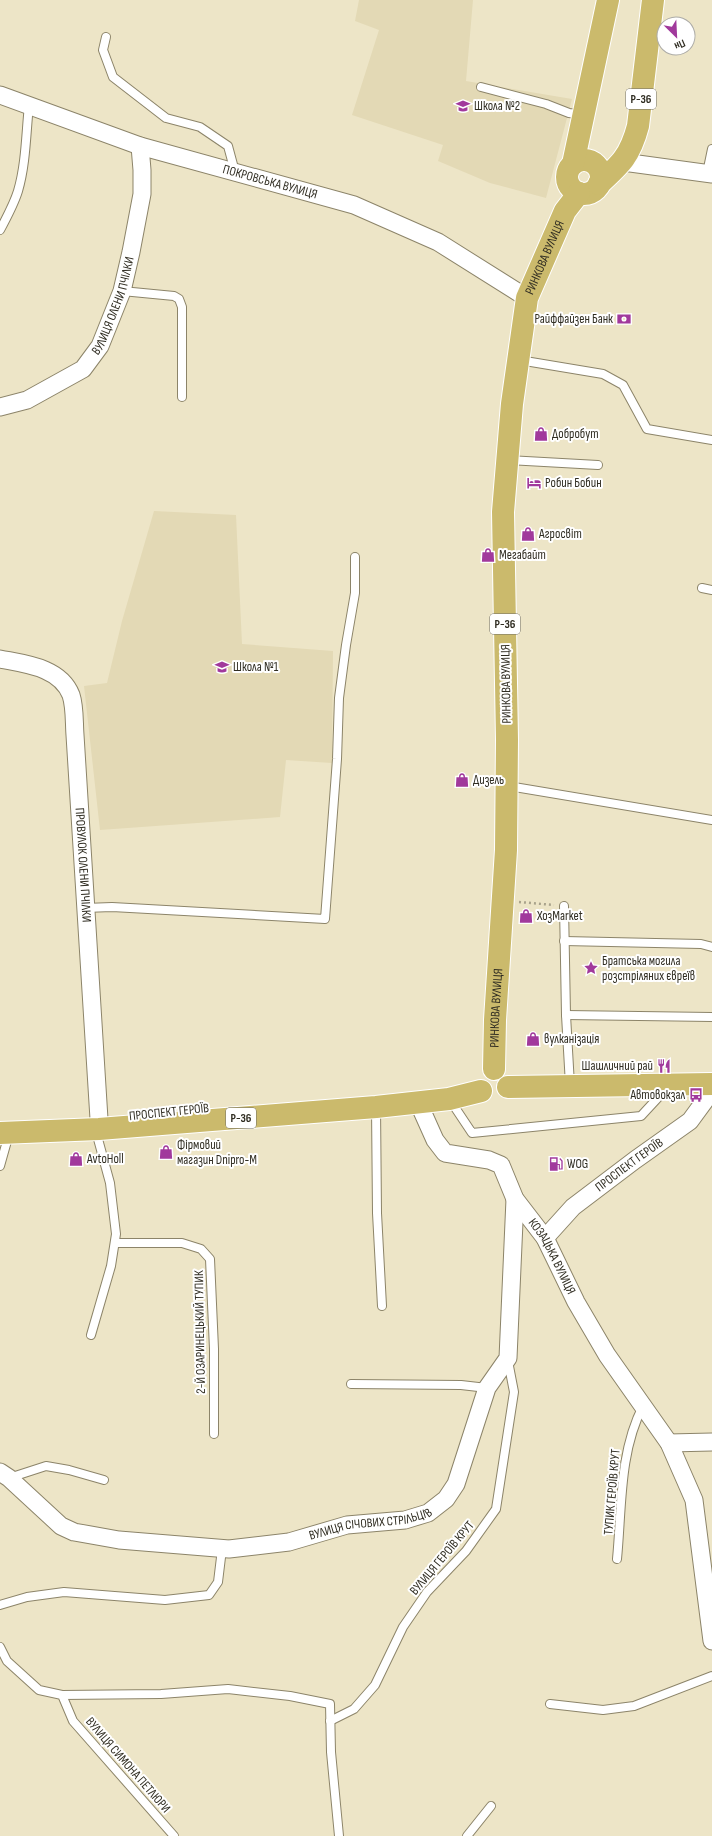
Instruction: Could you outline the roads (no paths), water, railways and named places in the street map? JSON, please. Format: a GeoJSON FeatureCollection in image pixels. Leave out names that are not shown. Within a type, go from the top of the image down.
{"type":"FeatureCollection","features":[{"type":"Feature","properties":{"kind":"main road"},"geometry":{"type":"LineString","coordinates":[[580,193],[575,191],[568,183],[568,173],[573,164],[608,0]]}},
{"type":"Feature","properties":{"kind":"main road","name":"РИНКОВА ВУЛИЦЯ"},"geometry":{"type":"LineString","coordinates":[[485,1080],[495,1020],[506,850],[507,786],[502,512],[512,404],[527,298],[565,211],[580,193],[593,191],[623,162],[634,142],[638,126],[653,0]]}},
{"type":"Feature","properties":{"kind":"main road"},"geometry":{"type":"LineString","coordinates":[[573,164],[584,160],[594,164],[600,173],[599,184]]}},
{"type":"Feature","properties":{"kind":"main road"},"geometry":{"type":"LineString","coordinates":[[485,1080],[487,1097],[496,1098],[503,1095],[508,1088],[712,1084]]}},
{"type":"Feature","properties":{"kind":"main road","name":"ПРОСПЕКТ ГЕРОЇВ"},"geometry":{"type":"LineString","coordinates":[[3,1130],[376,1107],[449,1099],[485,1080]]}},
{"type":"Feature","properties":{"kind":"main road","name":"ПРОСПЕКТ ГЕРОЇВ"},"geometry":{"type":"LineString","coordinates":[[99,1124],[213,1107],[415,1092],[485,1080]]}},
{"type":"Feature","properties":{"kind":"street","name":"ПОКРОВСЬКА ВУЛИЦЯ"},"geometry":{"type":"LineString","coordinates":[[0,95],[140,146],[354,205],[438,242],[527,298]]}},
{"type":"Feature","properties":{"kind":"street","name":"ВУЛИЦЯ ОЛЕНИ ПЧІЛКИ"},"geometry":{"type":"LineString","coordinates":[[0,407],[27,400],[83,369],[100,346],[122,291],[142,194],[140,146]]}},
{"type":"Feature","properties":{"kind":"street"},"geometry":{"type":"LineString","coordinates":[[623,162],[710,174]]}},
{"type":"Feature","properties":{"kind":"street","name":"ПРОВУЛОК ОЛЕНИ ПЧІЛКИ"},"geometry":{"type":"LineString","coordinates":[[0,659],[33,666],[54,674],[64,683],[71,695],[75,735],[99,1124]]}},
{"type":"Feature","properties":{"kind":"street","name":"ПРОСПЕКТ ГЕРОЇВ"},"geometry":{"type":"LineString","coordinates":[[544,1238],[573,1207],[690,1121],[712,1091]]}},
{"type":"Feature","properties":{"kind":"street","name":"КОЗАЦЬКА ВУЛИЦЯ"},"geometry":{"type":"LineString","coordinates":[[418,1102],[435,1140],[445,1153],[489,1160],[501,1165],[515,1199],[544,1238],[576,1302],[607,1354],[669,1443],[694,1500],[712,1641]]}},
{"type":"Feature","properties":{"kind":"street"},"geometry":{"type":"LineString","coordinates":[[508,1358],[515,1199]]}},
{"type":"Feature","properties":{"kind":"street","name":"ВУЛИЦЯ СІЧОВИХ СТРІЛЬЦІВ"},"geometry":{"type":"LineString","coordinates":[[5,1475],[61,1526],[74,1532],[119,1540],[230,1549],[289,1542],[347,1525],[405,1520],[428,1513],[446,1500],[456,1484],[487,1388],[508,1358]]}},
{"type":"Feature","properties":{"kind":"street"},"geometry":{"type":"LineString","coordinates":[[669,1443],[712,1442]]}},
{"type":"Feature","properties":{"kind":"lane"},"geometry":{"type":"LineString","coordinates":[[106,37],[103,50],[112,77],[166,118],[200,127],[228,146],[235,172]]}},
{"type":"Feature","properties":{"kind":"lane"},"geometry":{"type":"LineString","coordinates":[[481,87],[546,104],[569,113],[583,116]]}},
{"type":"Feature","properties":{"kind":"lane"},"geometry":{"type":"LineString","coordinates":[[0,230],[9,214],[18,191],[23,168],[29,105]]}},
{"type":"Feature","properties":{"kind":"lane"},"geometry":{"type":"LineString","coordinates":[[710,174],[712,149]]}},
{"type":"Feature","properties":{"kind":"lane"},"geometry":{"type":"LineString","coordinates":[[122,291],[174,296],[179,299],[182,307],[182,397]]}},
{"type":"Feature","properties":{"kind":"lane"},"geometry":{"type":"LineString","coordinates":[[518,360],[603,374],[623,385],[647,429],[712,440]]}},
{"type":"Feature","properties":{"kind":"lane"},"geometry":{"type":"LineString","coordinates":[[507,460],[598,465]]}},
{"type":"Feature","properties":{"kind":"lane"},"geometry":{"type":"LineString","coordinates":[[85,908],[112,907],[325,919],[337,759],[339,698],[354,593],[355,557]]}},
{"type":"Feature","properties":{"kind":"lane"},"geometry":{"type":"LineString","coordinates":[[702,588],[712,590]]}},
{"type":"Feature","properties":{"kind":"lane"},"geometry":{"type":"LineString","coordinates":[[507,786],[712,820]]}},
{"type":"Feature","properties":{"kind":"lane"},"geometry":{"type":"LineString","coordinates":[[564,906],[566,1015],[570,1086]]}},
{"type":"Feature","properties":{"kind":"lane"},"geometry":{"type":"LineString","coordinates":[[564,941],[701,944],[712,946]]}},
{"type":"Feature","properties":{"kind":"lane"},"geometry":{"type":"LineString","coordinates":[[566,1015],[712,1017]]}},
{"type":"Feature","properties":{"kind":"lane"},"geometry":{"type":"LineString","coordinates":[[449,1099],[472,1133],[641,1116],[671,1084]]}},
{"type":"Feature","properties":{"kind":"lane"},"geometry":{"type":"LineString","coordinates":[[376,1107],[377,1212],[382,1306]]}},
{"type":"Feature","properties":{"kind":"lane"},"geometry":{"type":"LineString","coordinates":[[91,1335],[111,1266],[116,1234],[110,1183],[98,1140],[99,1124]]}},
{"type":"Feature","properties":{"kind":"lane"},"geometry":{"type":"LineString","coordinates":[[0,1166],[3,1130]]}},
{"type":"Feature","properties":{"kind":"lane","name":"2-Й ОЗАРИНЕЦЬКИЙ ТУПИК"},"geometry":{"type":"LineString","coordinates":[[114,1243],[182,1243],[201,1249],[210,1259],[214,1349],[214,1434]]}},
{"type":"Feature","properties":{"kind":"lane","name":"ВУЛИЦЯ ГЕРОЇВ КРУТ"},"geometry":{"type":"LineString","coordinates":[[330,1721],[354,1709],[376,1685],[403,1627],[427,1592],[466,1551],[496,1509],[514,1392],[508,1358]]}},
{"type":"Feature","properties":{"kind":"lane"},"geometry":{"type":"LineString","coordinates":[[351,1384],[461,1385],[487,1388]]}},
{"type":"Feature","properties":{"kind":"lane","name":"ТУПИК ГЕРОЇВ КРУТ"},"geometry":{"type":"LineString","coordinates":[[618,1558],[627,1448],[636,1420],[643,1406]]}},
{"type":"Feature","properties":{"kind":"lane"},"geometry":{"type":"LineString","coordinates":[[5,1475],[46,1466],[69,1470],[104,1480]]}},
{"type":"Feature","properties":{"kind":"lane"},"geometry":{"type":"LineString","coordinates":[[0,1605],[27,1597],[64,1592],[165,1600],[209,1595],[218,1582],[222,1549]]}},
{"type":"Feature","properties":{"kind":"lane"},"geometry":{"type":"LineString","coordinates":[[0,1647],[7,1661],[39,1690],[62,1694],[161,1694],[228,1689],[290,1696],[330,1704],[331,1752],[339,1836]]}},
{"type":"Feature","properties":{"kind":"lane"},"geometry":{"type":"LineString","coordinates":[[550,1704],[603,1710],[634,1706],[712,1676]]}},
{"type":"Feature","properties":{"kind":"lane","name":"ВУЛИЦЯ СИМОНА ПЕТЛЮРИ"},"geometry":{"type":"LineString","coordinates":[[62,1694],[73,1721],[174,1836]]}},
{"type":"Feature","properties":{"kind":"lane"},"geometry":{"type":"LineString","coordinates":[[468,1836],[491,1806]]}},
{"type":"Feature","properties":{"kind":"place","name":"Школа №2"},"geometry":{"type":"Point","coordinates":[463,106]}},
{"type":"Feature","properties":{"kind":"place","name":"Райффайзен Банк"},"geometry":{"type":"Point","coordinates":[624,319]}},
{"type":"Feature","properties":{"kind":"place","name":"Добробут"},"geometry":{"type":"Point","coordinates":[541,434]}},
{"type":"Feature","properties":{"kind":"place","name":"Робин Бобин"},"geometry":{"type":"Point","coordinates":[534,483]}},
{"type":"Feature","properties":{"kind":"place","name":"Агросвіт"},"geometry":{"type":"Point","coordinates":[528,534]}},
{"type":"Feature","properties":{"kind":"place","name":"Мегабайт"},"geometry":{"type":"Point","coordinates":[488,555]}},
{"type":"Feature","properties":{"kind":"place","name":"Школа №1"},"geometry":{"type":"Point","coordinates":[222,667]}},
{"type":"Feature","properties":{"kind":"place","name":"Дизель"},"geometry":{"type":"Point","coordinates":[462,780]}},
{"type":"Feature","properties":{"kind":"place","name":"ХозMarket"},"geometry":{"type":"Point","coordinates":[526,916]}},
{"type":"Feature","properties":{"kind":"place","name":"Братська могила розстріляних євреїв"},"geometry":{"type":"Point","coordinates":[591,968]}},
{"type":"Feature","properties":{"kind":"place","name":"вулканізація"},"geometry":{"type":"Point","coordinates":[533,1039]}},
{"type":"Feature","properties":{"kind":"place","name":"Шашличний рай"},"geometry":{"type":"Point","coordinates":[664,1066]}},
{"type":"Feature","properties":{"kind":"place","name":"Автовокзал"},"geometry":{"type":"Point","coordinates":[696,1095]}},
{"type":"Feature","properties":{"kind":"place","name":"Фірмовий магазин Dnipro-M"},"geometry":{"type":"Point","coordinates":[166,1152]}},
{"type":"Feature","properties":{"kind":"place","name":"AvtoHoll"},"geometry":{"type":"Point","coordinates":[76,1159]}},
{"type":"Feature","properties":{"kind":"place","name":"WOG"},"geometry":{"type":"Point","coordinates":[556,1164]}}]}
